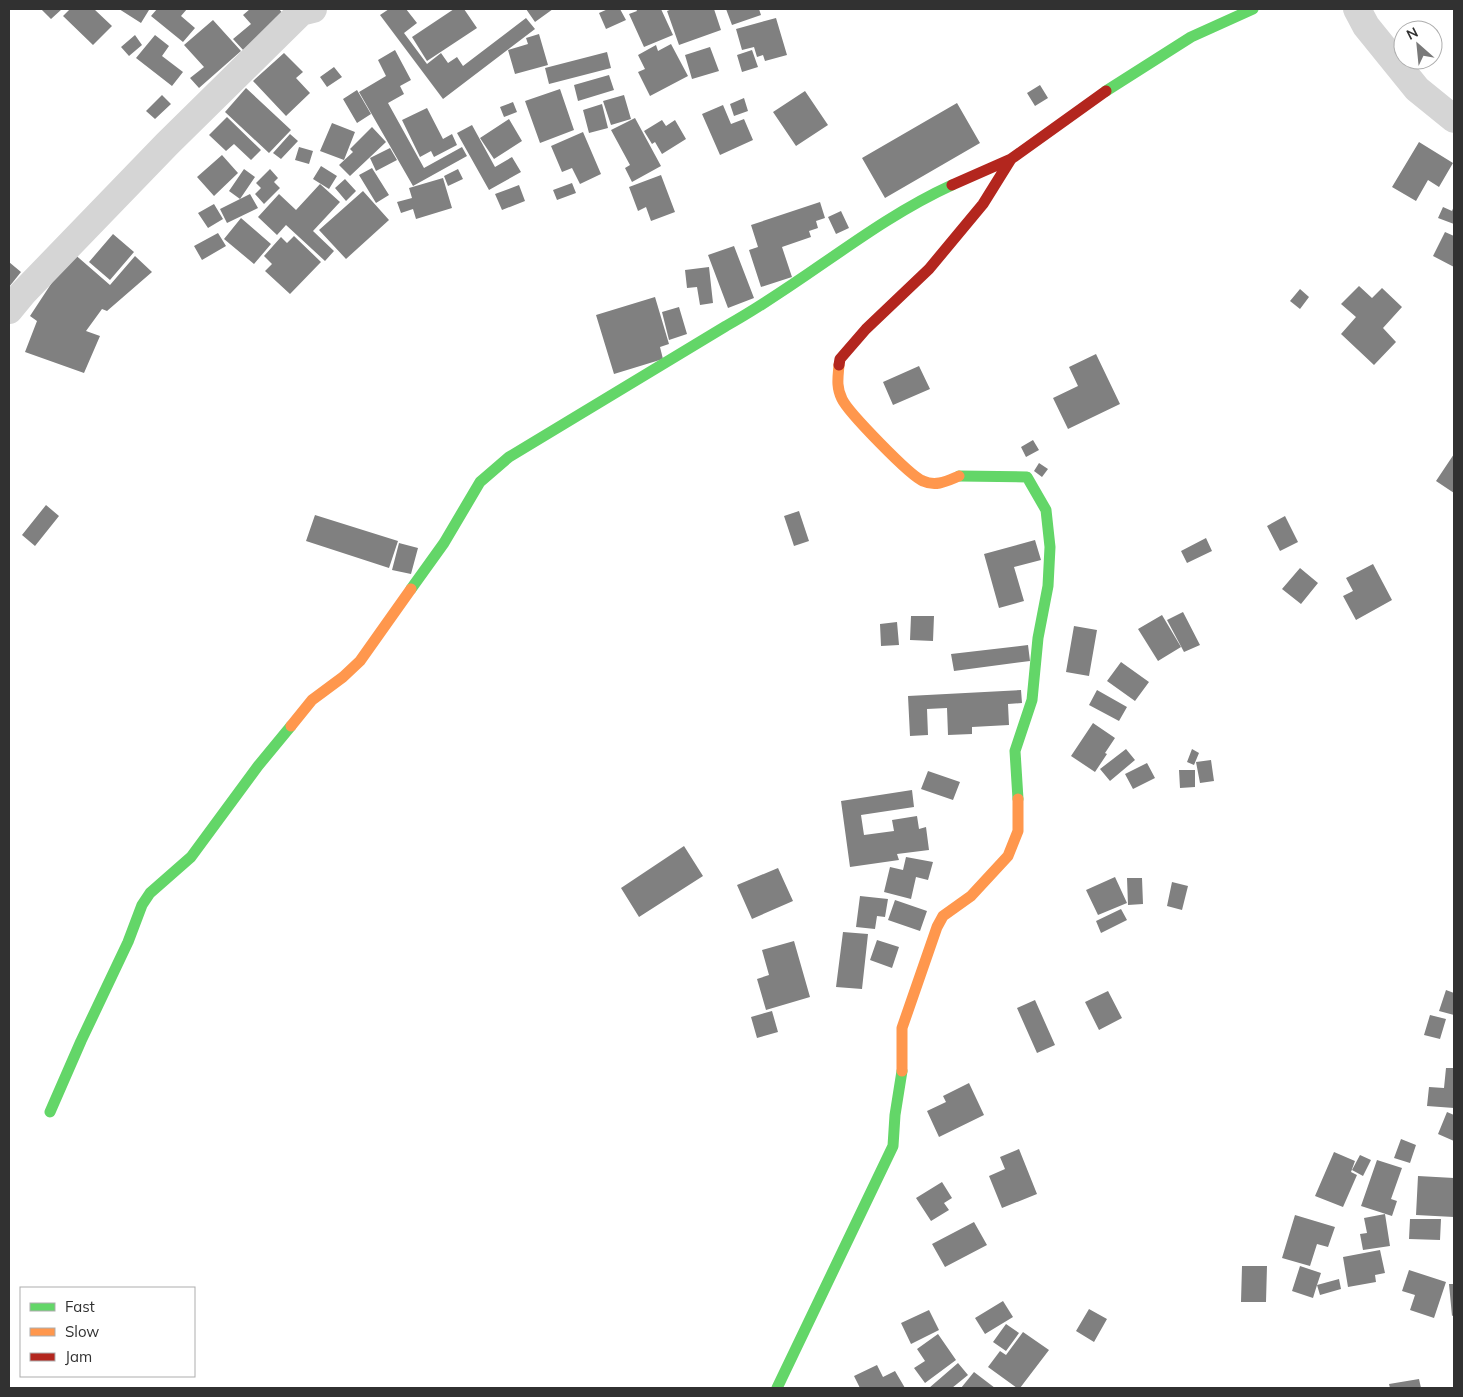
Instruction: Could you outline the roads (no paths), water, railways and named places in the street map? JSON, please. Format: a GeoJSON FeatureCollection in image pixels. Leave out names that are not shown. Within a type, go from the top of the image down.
{"type":"FeatureCollection","features":[{"type":"Feature","properties":{"kind":"street"},"geometry":{"type":"LineString","coordinates":[[50,1112],[128,942],[142,905],[150,893],[191,857],[258,766],[312,700],[343,677],[360,660],[444,543],[480,482],[509,456],[757,309],[922,199],[1011,159],[1093,100],[1191,37],[1253,9]]}},
{"type":"Feature","properties":{"kind":"street"},"geometry":{"type":"LineString","coordinates":[[1357,9],[1366,26],[1416,89],[1454,119]]}},
{"type":"Feature","properties":{"kind":"street"},"geometry":{"type":"LineString","coordinates":[[9,310],[23,293],[167,144],[304,10]]}},
{"type":"Feature","properties":{"kind":"street"},"geometry":{"type":"LineString","coordinates":[[778,1388],[893,1146],[895,1115],[902,1073],[902,1028],[937,927],[943,916],[971,896],[1008,856],[1018,831],[1015,750],[1032,700],[1038,638],[1048,586],[1050,546],[1046,510],[1027,476],[961,476],[940,484],[922,481],[880,444],[842,400],[837,384],[840,360],[866,329],[929,269],[983,204],[1011,159]]}}]}
